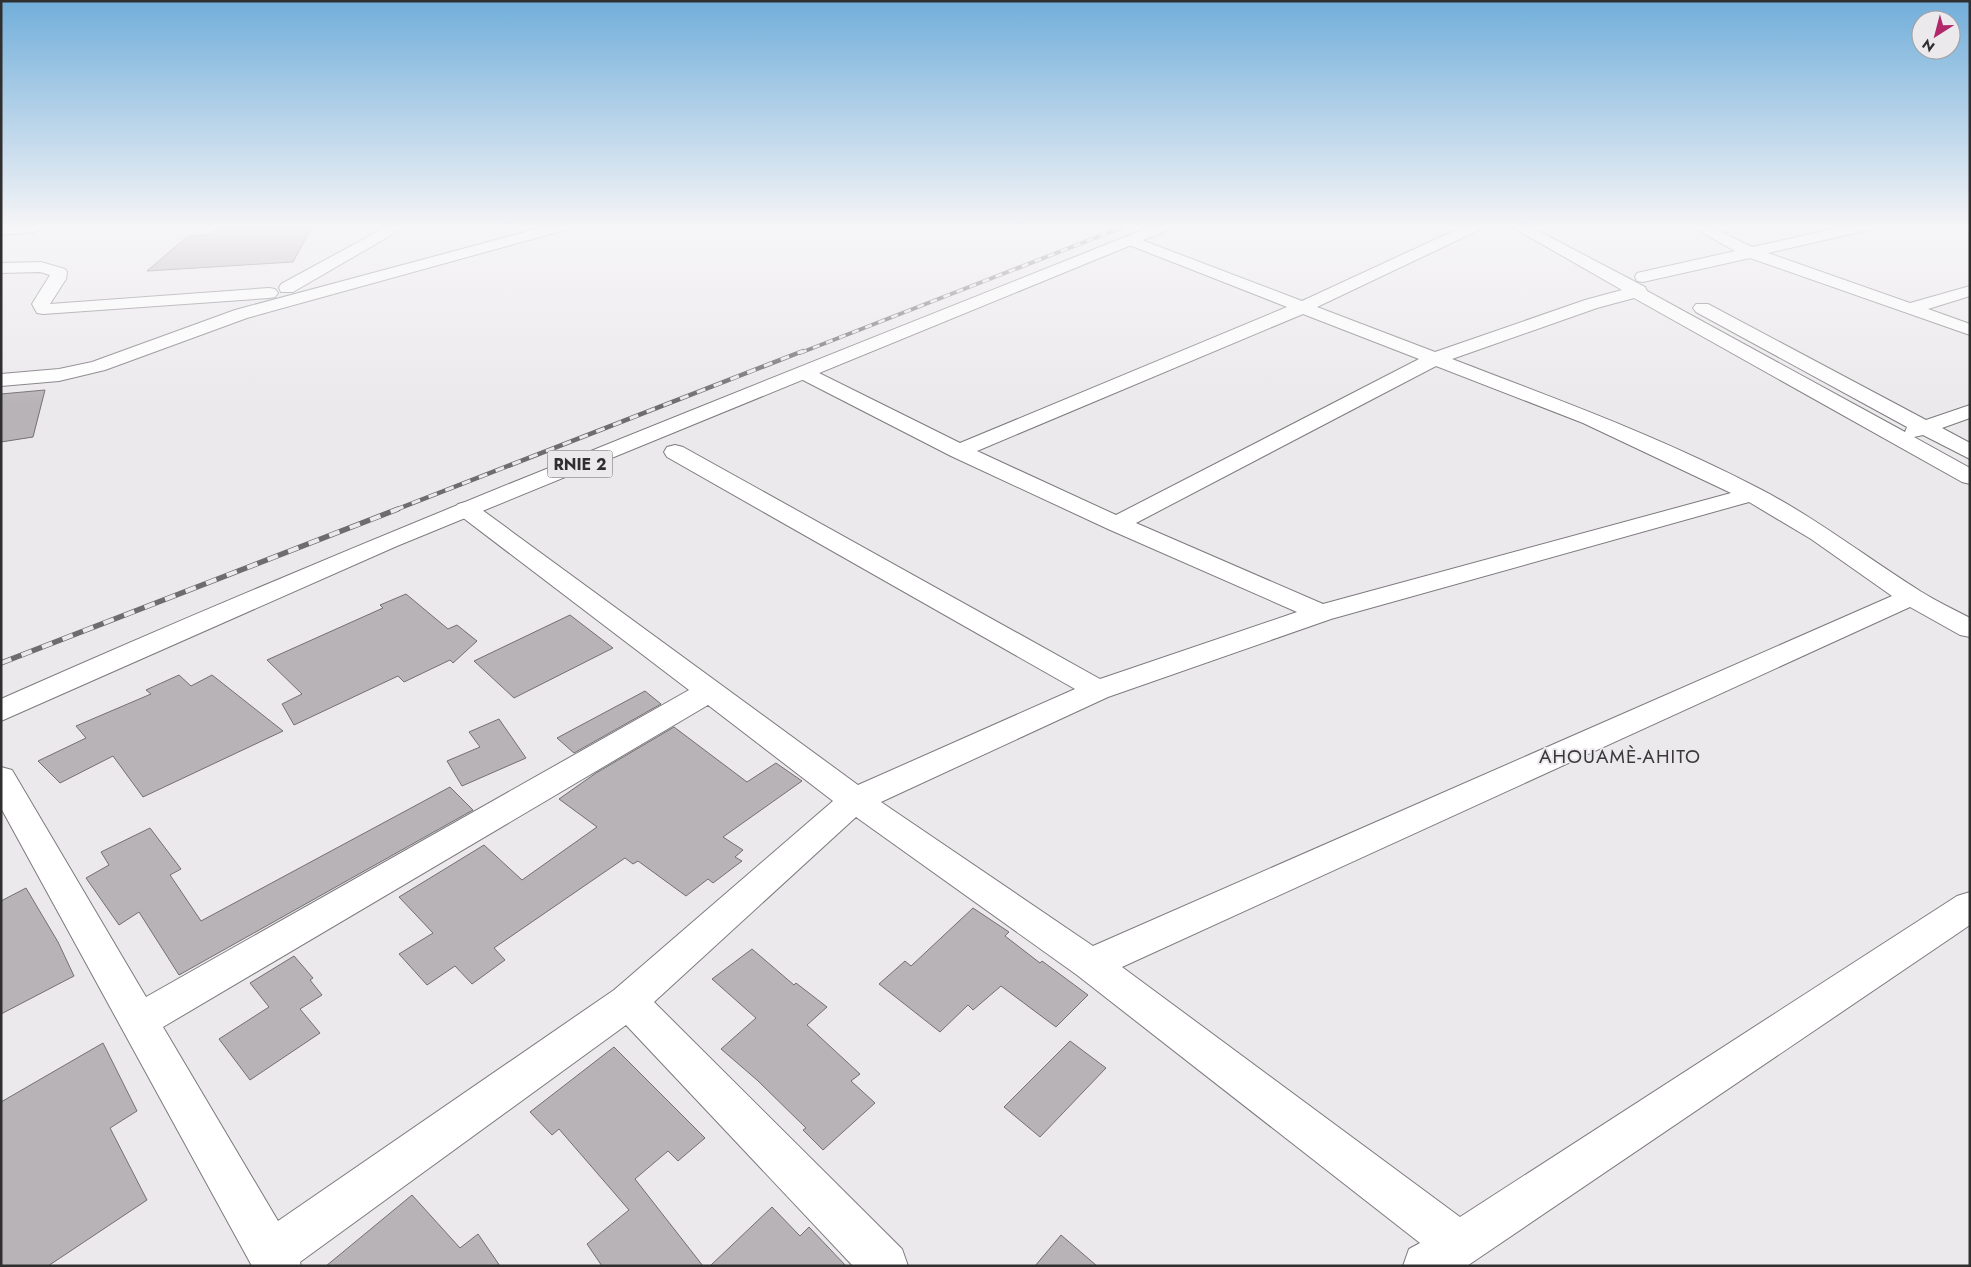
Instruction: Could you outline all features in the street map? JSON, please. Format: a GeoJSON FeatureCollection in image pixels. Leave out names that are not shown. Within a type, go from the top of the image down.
{"type":"FeatureCollection","features":[{"type":"Feature","properties":{"kind":"main road"},"geometry":{"type":"LineString","coordinates":[[53,286],[40,304],[43,309],[52,310],[278,293]]}},
{"type":"Feature","properties":{"kind":"main road"},"geometry":{"type":"LineString","coordinates":[[241,314],[290,286]]}},
{"type":"Feature","properties":{"kind":"main road"},"geometry":{"type":"LineString","coordinates":[[1,380],[59,374],[98,366],[241,314],[343,286]]}},
{"type":"Feature","properties":{"kind":"main road","name":"RNIE 2"},"geometry":{"type":"LineString","coordinates":[[1,711],[178,631],[466,509],[1016,286]]}},
{"type":"Feature","properties":{"kind":"main road"},"geometry":{"type":"LineString","coordinates":[[1249,286],[1590,419],[1670,454],[1752,494],[1820,534],[1911,596],[1970,630]]}},
{"type":"Feature","properties":{"kind":"main road"},"geometry":{"type":"LineString","coordinates":[[960,451],[1303,307],[1348,286]]}},
{"type":"Feature","properties":{"kind":"main road"},"geometry":{"type":"LineString","coordinates":[[1117,524],[1436,358],[1591,304],[1636,286]]}},
{"type":"Feature","properties":{"kind":"main road"},"geometry":{"type":"LineString","coordinates":[[1644,286],[1705,331],[1970,476]]}},
{"type":"Feature","properties":{"kind":"main road"},"geometry":{"type":"LineString","coordinates":[[1646,286],[1734,325],[1970,452]]}},
{"type":"Feature","properties":{"kind":"main road"},"geometry":{"type":"LineString","coordinates":[[1845,286],[1970,330]]}},
{"type":"Feature","properties":{"kind":"main road"},"geometry":{"type":"LineString","coordinates":[[1909,309],[1970,291]]}},
{"type":"Feature","properties":{"kind":"main road"},"geometry":{"type":"LineString","coordinates":[[1705,331],[1734,325]]}},
{"type":"Feature","properties":{"kind":"main road"},"geometry":{"type":"LineString","coordinates":[[804,373],[960,451],[1117,524],[1320,613]]}},
{"type":"Feature","properties":{"kind":"main road"},"geometry":{"type":"LineString","coordinates":[[1899,438],[1970,411]]}},
{"type":"Feature","properties":{"kind":"main road"},"geometry":{"type":"LineString","coordinates":[[675,452],[1098,690]]}},
{"type":"Feature","properties":{"kind":"main road"},"geometry":{"type":"LineString","coordinates":[[1,778],[274,1260],[628,1002],[855,800],[1098,690],[1320,613],[1752,494]]}},
{"type":"Feature","properties":{"kind":"main road"},"geometry":{"type":"LineString","coordinates":[[466,509],[855,800],[1090,964],[1459,1244]]}},
{"type":"Feature","properties":{"kind":"main road"},"geometry":{"type":"LineString","coordinates":[[1090,964],[1911,596]]}},
{"type":"Feature","properties":{"kind":"main road"},"geometry":{"type":"LineString","coordinates":[[139,1021],[710,691]]}},
{"type":"Feature","properties":{"kind":"main road"},"geometry":{"type":"LineString","coordinates":[[1426,1266],[1970,906]]}},
{"type":"Feature","properties":{"kind":"main road"},"geometry":{"type":"LineString","coordinates":[[628,1002],[885,1266]]}},
{"type":"Feature","properties":{"kind":"building"},"geometry":{"type":"Polygon","coordinates":[[[45,390],[33,437],[1,442],[1,394],[45,390]]]}},
{"type":"Feature","properties":{"kind":"building"},"geometry":{"type":"Polygon","coordinates":[[[406,594],[448,629],[457,625],[477,641],[453,663],[450,660],[404,682],[398,676],[294,725],[282,704],[302,694],[267,660],[383,608],[380,605],[406,594]]]}},
{"type":"Feature","properties":{"kind":"building"},"geometry":{"type":"Polygon","coordinates":[[[570,615],[613,648],[514,698],[474,661],[570,615]]]}},
{"type":"Feature","properties":{"kind":"building"},"geometry":{"type":"Polygon","coordinates":[[[179,675],[191,686],[212,675],[283,731],[143,797],[113,756],[60,783],[38,761],[86,738],[76,726],[151,694],[146,690],[179,675]]]}},
{"type":"Feature","properties":{"kind":"building"},"geometry":{"type":"Polygon","coordinates":[[[645,691],[661,704],[574,753],[557,738],[645,691]]]}},
{"type":"Feature","properties":{"kind":"building"},"geometry":{"type":"Polygon","coordinates":[[[499,719],[526,758],[462,786],[447,761],[480,747],[469,732],[499,719]]]}},
{"type":"Feature","properties":{"kind":"building"},"geometry":{"type":"Polygon","coordinates":[[[674,727],[747,782],[776,763],[802,781],[723,837],[743,850],[735,857],[742,861],[713,883],[708,879],[686,896],[638,861],[633,864],[625,858],[494,948],[505,960],[472,984],[455,966],[427,985],[399,954],[433,933],[399,897],[484,845],[522,880],[597,827],[559,799],[596,773],[674,727]]]}},
{"type":"Feature","properties":{"kind":"building"},"geometry":{"type":"Polygon","coordinates":[[[450,787],[473,810],[179,975],[139,912],[119,925],[86,878],[109,865],[101,852],[150,828],[181,869],[170,875],[201,921],[450,787]]]}},
{"type":"Feature","properties":{"kind":"building"},"geometry":{"type":"Polygon","coordinates":[[[26,888],[58,942],[74,976],[1,1014],[1,901],[26,888]]]}},
{"type":"Feature","properties":{"kind":"building"},"geometry":{"type":"Polygon","coordinates":[[[973,908],[1009,932],[1005,936],[1040,963],[1042,961],[1088,995],[1056,1027],[1001,986],[973,1010],[968,1005],[940,1032],[879,984],[905,961],[911,966],[973,908]]]}},
{"type":"Feature","properties":{"kind":"building"},"geometry":{"type":"Polygon","coordinates":[[[752,949],[794,985],[796,983],[827,1007],[807,1025],[860,1074],[851,1081],[875,1103],[823,1150],[803,1130],[806,1128],[757,1080],[721,1049],[756,1018],[712,979],[752,949]]]}},
{"type":"Feature","properties":{"kind":"building"},"geometry":{"type":"Polygon","coordinates":[[[294,956],[313,978],[310,980],[322,995],[300,1009],[320,1033],[250,1080],[219,1039],[269,1007],[250,983],[294,956]]]}},
{"type":"Feature","properties":{"kind":"building"},"geometry":{"type":"Polygon","coordinates":[[[1070,1041],[1106,1068],[1040,1137],[1004,1107],[1070,1041]]]}},
{"type":"Feature","properties":{"kind":"building"},"geometry":{"type":"Polygon","coordinates":[[[103,1043],[137,1111],[110,1128],[147,1200],[48,1266],[1,1266],[1,1102],[103,1043]]]}},
{"type":"Feature","properties":{"kind":"building"},"geometry":{"type":"Polygon","coordinates":[[[614,1047],[705,1138],[678,1161],[668,1151],[635,1179],[703,1266],[602,1266],[587,1244],[629,1210],[559,1129],[552,1135],[530,1112],[614,1047]]]}},
{"type":"Feature","properties":{"kind":"building"},"geometry":{"type":"Polygon","coordinates":[[[412,1195],[460,1248],[478,1234],[500,1266],[326,1266],[412,1195]]]}},
{"type":"Feature","properties":{"kind":"building"},"geometry":{"type":"Polygon","coordinates":[[[772,1207],[800,1236],[809,1227],[846,1266],[710,1266],[772,1207]]]}},
{"type":"Feature","properties":{"kind":"building"},"geometry":{"type":"Polygon","coordinates":[[[1061,1235],[1097,1266],[1035,1266],[1061,1235]]]}},
{"type":"Feature","properties":{"kind":"railway"},"geometry":{"type":"LineString","coordinates":[[800,353],[971,286]]}},
{"type":"Feature","properties":{"kind":"railway"},"geometry":{"type":"LineString","coordinates":[[395,510],[803,351]]}},
{"type":"Feature","properties":{"kind":"railway"},"geometry":{"type":"LineString","coordinates":[[1,663],[398,509]]}},
{"type":"Feature","properties":{"kind":"district","name":"AHOUAMÈ-AHITO"},"geometry":{"type":"Point","coordinates":[1620,756]}}]}
